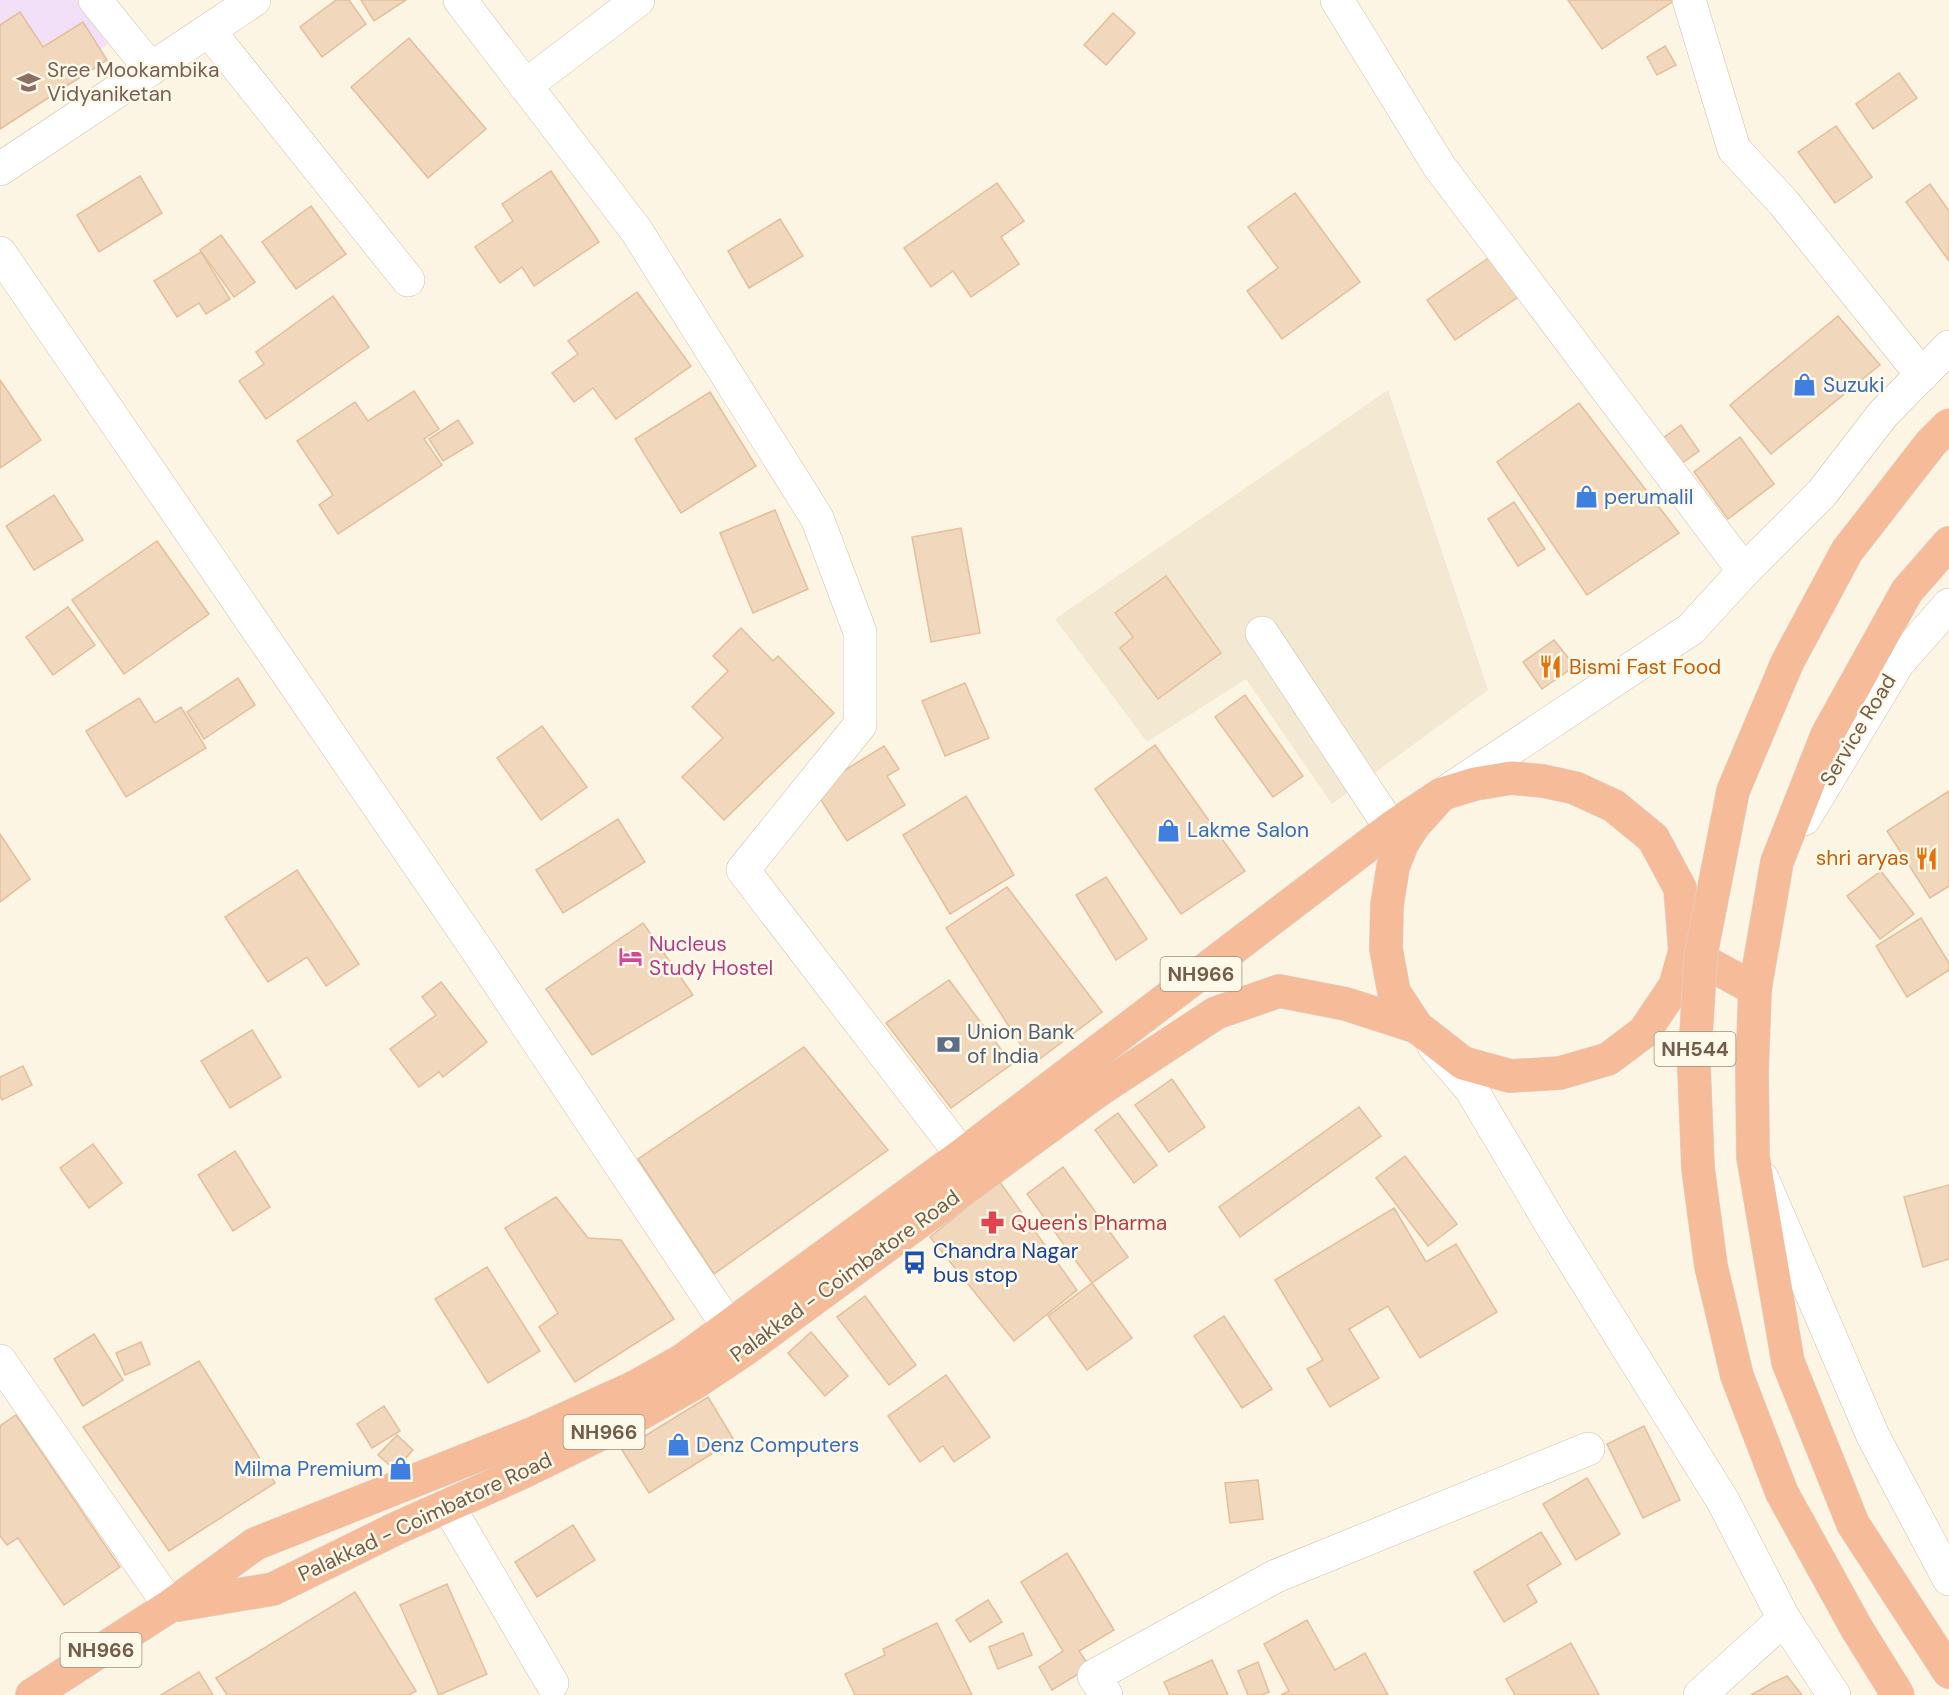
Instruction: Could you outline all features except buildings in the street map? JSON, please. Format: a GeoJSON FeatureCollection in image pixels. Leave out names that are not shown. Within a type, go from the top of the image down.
{"type":"FeatureCollection","features":[{"type":"Feature","properties":{"kind":"highway","name":"NH544"},"geometry":{"type":"LineString","coordinates":[[1898,1695],[1857,1629],[1782,1493],[1737,1376],[1712,1266],[1702,1201],[1698,1168],[1694,1068],[1701,954],[1733,791],[1787,663],[1847,551],[1931,443],[1949,424]]}},
{"type":"Feature","properties":{"kind":"highway","name":"NH544"},"geometry":{"type":"LineString","coordinates":[[1949,543],[1907,591],[1827,735],[1777,862],[1755,989],[1752,1071],[1753,1157],[1788,1362],[1853,1524],[1949,1672]]}},
{"type":"Feature","properties":{"kind":"highway"},"geometry":{"type":"LineString","coordinates":[[1511,778],[1543,781],[1575,788],[1614,806],[1653,838],[1680,888],[1685,951],[1676,986],[1644,1032],[1608,1059],[1560,1073],[1510,1076],[1463,1063],[1417,1027],[1394,992],[1386,949],[1387,905],[1393,867],[1401,844],[1413,825],[1442,794],[1475,784],[1511,778]]}},
{"type":"Feature","properties":{"kind":"highway","name":"NH966"},"geometry":{"type":"LineString","coordinates":[[962,1155],[1391,828],[1442,794]]}},
{"type":"Feature","properties":{"kind":"highway"},"geometry":{"type":"LineString","coordinates":[[1685,951],[1755,989]]}},
{"type":"Feature","properties":{"kind":"highway","name":"Palakkad - Coimbatore Road"},"geometry":{"type":"LineString","coordinates":[[170,1606],[273,1589],[521,1473],[628,1420],[693,1384],[754,1343],[1099,1090],[1216,1014],[1279,991],[1346,1004],[1417,1027]]}},
{"type":"Feature","properties":{"kind":"highway","name":"Palakkad - Coimbatore Road"},"geometry":{"type":"LineString","coordinates":[[32,1695],[170,1606],[255,1544],[534,1433],[615,1396],[683,1359],[962,1155]]}},
{"type":"Feature","properties":{"kind":"street"},"geometry":{"type":"LineString","coordinates":[[95,0],[151,69]]}},
{"type":"Feature","properties":{"kind":"street"},"geometry":{"type":"LineString","coordinates":[[0,170],[254,0]]}},
{"type":"Feature","properties":{"kind":"street"},"geometry":{"type":"LineString","coordinates":[[460,0],[636,230],[817,518],[860,633],[860,725],[743,870],[962,1155]]}},
{"type":"Feature","properties":{"kind":"street"},"geometry":{"type":"LineString","coordinates":[[525,86],[638,0]]}},
{"type":"Feature","properties":{"kind":"street"},"geometry":{"type":"LineString","coordinates":[[1337,0],[1439,166],[1744,571]]}},
{"type":"Feature","properties":{"kind":"street"},"geometry":{"type":"LineString","coordinates":[[1689,0],[1734,149],[1790,210],[1922,375]]}},
{"type":"Feature","properties":{"kind":"street"},"geometry":{"type":"LineString","coordinates":[[208,31],[408,280]]}},
{"type":"Feature","properties":{"kind":"street"},"geometry":{"type":"LineString","coordinates":[[0,253],[475,947],[728,1326]]}},
{"type":"Feature","properties":{"kind":"street"},"geometry":{"type":"LineString","coordinates":[[1442,794],[1691,629],[1744,571],[1822,493],[1884,414],[1949,346]]}},
{"type":"Feature","properties":{"kind":"street","name":"Service Road"},"geometry":{"type":"LineString","coordinates":[[1777,862],[1898,663],[1949,605]]}},
{"type":"Feature","properties":{"kind":"street"},"geometry":{"type":"LineString","coordinates":[[1262,633],[1391,828]]}},
{"type":"Feature","properties":{"kind":"street"},"geometry":{"type":"LineString","coordinates":[[1417,1027],[1471,1089],[1554,1229],[1723,1501],[1784,1619],[1834,1695]]}},
{"type":"Feature","properties":{"kind":"street"},"geometry":{"type":"LineString","coordinates":[[1753,1157],[1873,1436],[1949,1580]]}},
{"type":"Feature","properties":{"kind":"street"},"geometry":{"type":"LineString","coordinates":[[0,1361],[170,1606]]}},
{"type":"Feature","properties":{"kind":"street"},"geometry":{"type":"LineString","coordinates":[[1106,1695],[1094,1676],[1276,1576],[1588,1449]]}},
{"type":"Feature","properties":{"kind":"street"},"geometry":{"type":"LineString","coordinates":[[448,1506],[552,1683]]}},
{"type":"Feature","properties":{"kind":"street"},"geometry":{"type":"LineString","coordinates":[[1700,1695],[1784,1619]]}},
{"type":"Feature","properties":{"kind":"shaded area","name":"Sree Mookambika Vidyaniketan"},"geometry":{"type":"Polygon","coordinates":[[[0,0],[90,0],[118,36],[0,127],[0,0]]]}},
{"type":"Feature","properties":{"kind":"shaded area"},"geometry":{"type":"Polygon","coordinates":[[[1388,390],[1488,690],[1332,804],[1246,679],[1147,742],[1055,619],[1388,390]]]}},
{"type":"Feature","properties":{"kind":"place","name":"Sree Mookambika Vidyaniketan"},"geometry":{"type":"Point","coordinates":[29,82]}},
{"type":"Feature","properties":{"kind":"place","name":"Suzuki"},"geometry":{"type":"Point","coordinates":[1805,385]}},
{"type":"Feature","properties":{"kind":"place","name":"perumalil"},"geometry":{"type":"Point","coordinates":[1586,497]}},
{"type":"Feature","properties":{"kind":"place","name":"Bismi Fast Food"},"geometry":{"type":"Point","coordinates":[1551,667]}},
{"type":"Feature","properties":{"kind":"place","name":"Lakme Salon"},"geometry":{"type":"Point","coordinates":[1169,830]}},
{"type":"Feature","properties":{"kind":"place","name":"shri aryas"},"geometry":{"type":"Point","coordinates":[1927,858]}},
{"type":"Feature","properties":{"kind":"place","name":"Nucleus Study Hostel"},"geometry":{"type":"Point","coordinates":[631,956]}},
{"type":"Feature","properties":{"kind":"place","name":"Union Bank of India"},"geometry":{"type":"Point","coordinates":[949,1044]}},
{"type":"Feature","properties":{"kind":"place","name":"Queen's Pharma"},"geometry":{"type":"Point","coordinates":[993,1223]}},
{"type":"Feature","properties":{"kind":"place","name":"Chandra Nagar bus stop"},"geometry":{"type":"Point","coordinates":[915,1263]}},
{"type":"Feature","properties":{"kind":"place","name":"Denz Computers"},"geometry":{"type":"Point","coordinates":[678,1445]}},
{"type":"Feature","properties":{"kind":"place","name":"Milma Premium"},"geometry":{"type":"Point","coordinates":[401,1469]}}]}
